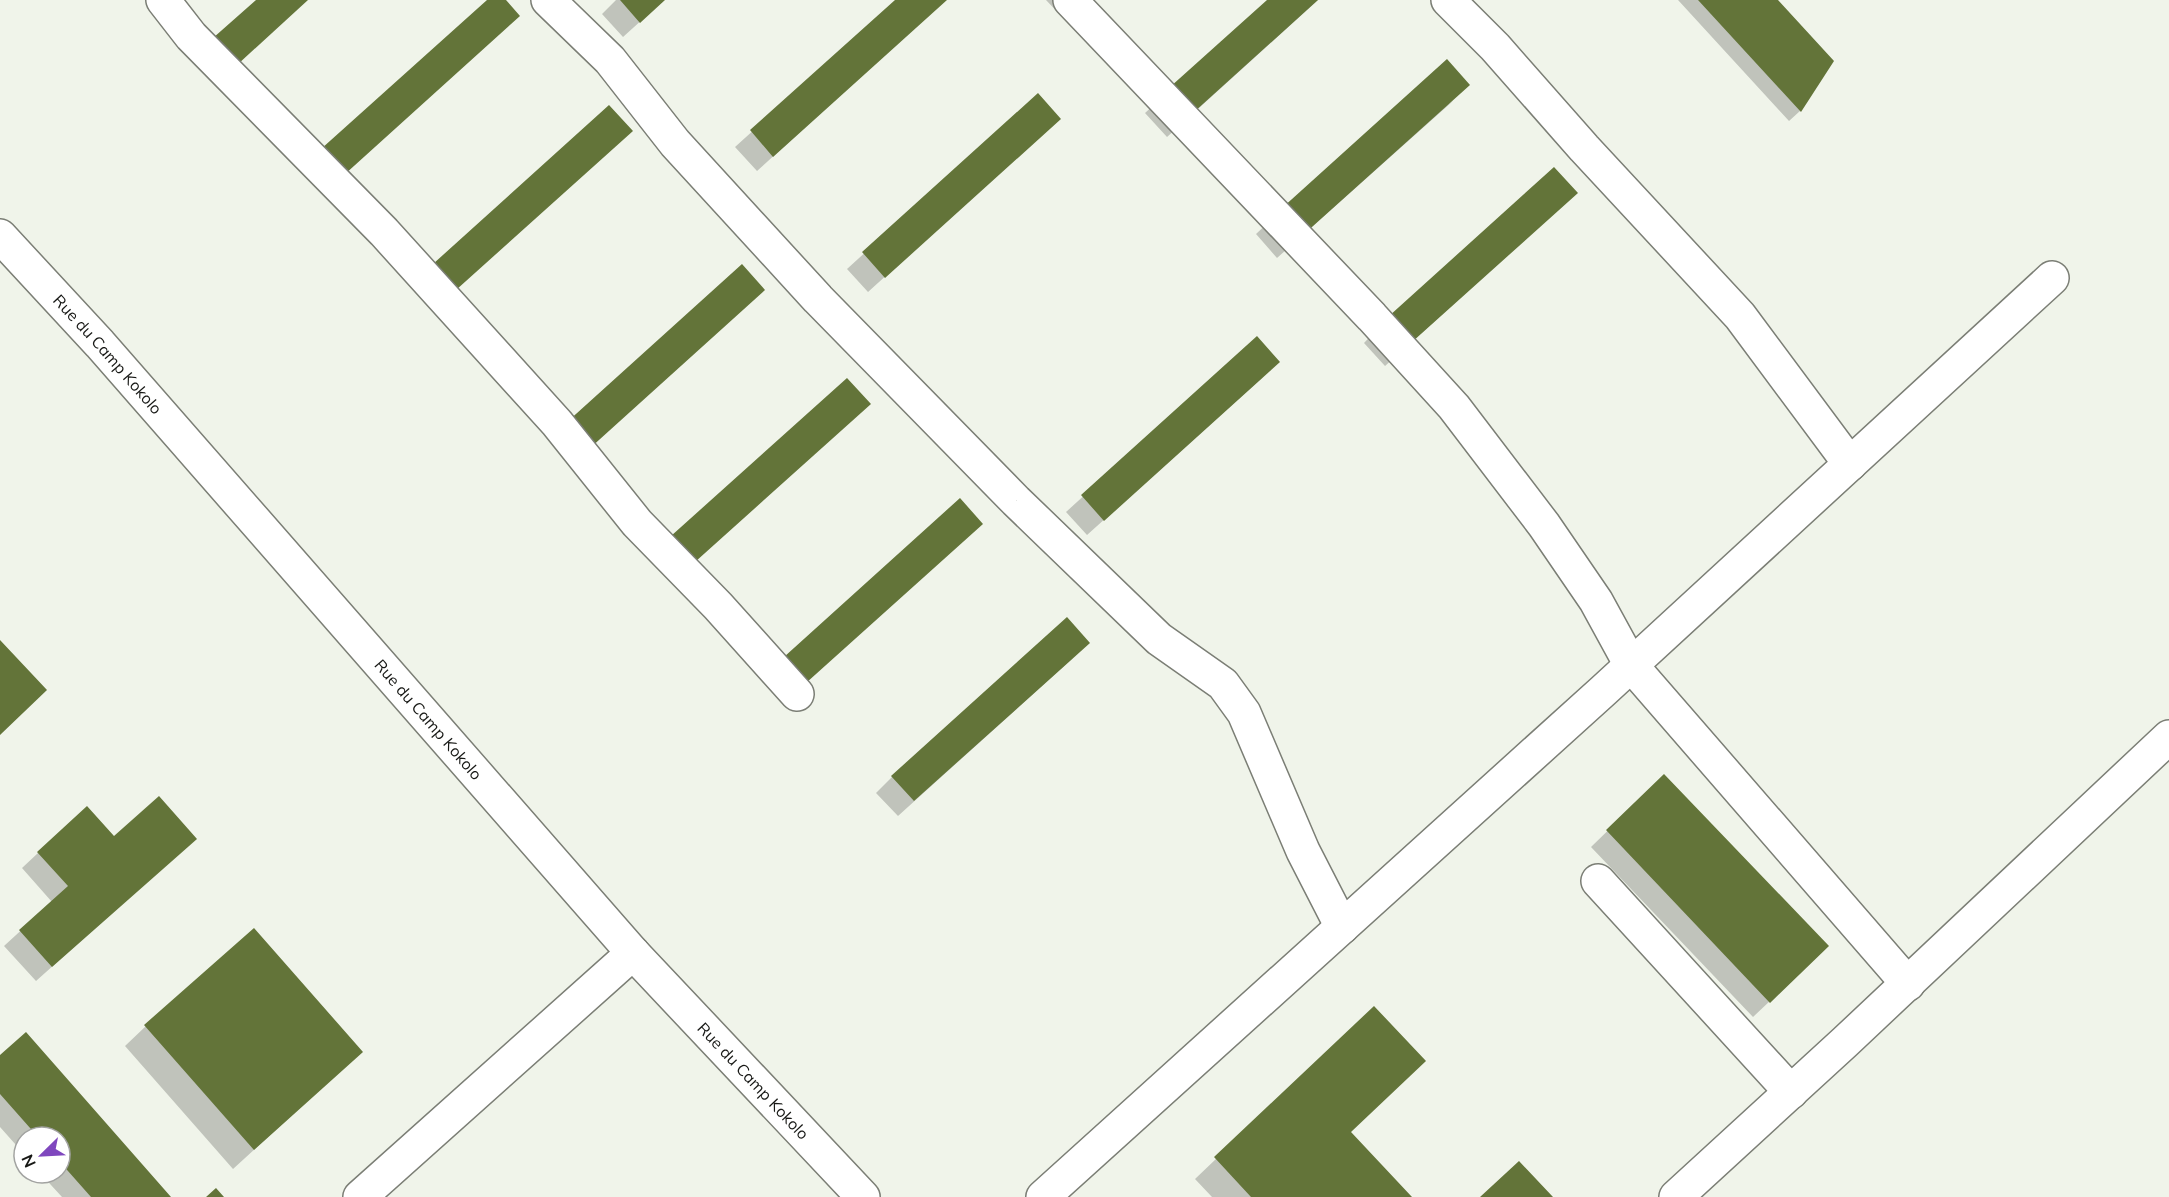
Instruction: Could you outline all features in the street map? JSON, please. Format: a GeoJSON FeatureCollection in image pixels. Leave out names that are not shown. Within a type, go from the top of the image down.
{"type":"FeatureCollection","features":[{"type":"Feature","properties":{"kind":"street"},"geometry":{"type":"LineString","coordinates":[[163,0],[191,36],[384,232],[557,423],[637,523],[718,606],[797,694]]}},
{"type":"Feature","properties":{"kind":"street"},"geometry":{"type":"LineString","coordinates":[[548,0],[610,60],[675,143],[819,299],[1016,501],[1159,639],[1224,684],[1244,713],[1303,851],[1342,927]]}},
{"type":"Feature","properties":{"kind":"street"},"geometry":{"type":"LineString","coordinates":[[1070,0],[1372,317],[1454,407],[1544,525],[1590,591],[1631,665],[1908,984]]}},
{"type":"Feature","properties":{"kind":"street"},"geometry":{"type":"LineString","coordinates":[[1448,0],[1495,47],[1584,148],[1740,316],[1850,464]]}},
{"type":"Feature","properties":{"kind":"street","name":"Rue du Camp Kokolo"},"geometry":{"type":"LineString","coordinates":[[0,236],[100,344],[633,953],[863,1197]]}},
{"type":"Feature","properties":{"kind":"street"},"geometry":{"type":"LineString","coordinates":[[1043,1197],[1631,665],[2052,278]]}},
{"type":"Feature","properties":{"kind":"street"},"geometry":{"type":"LineString","coordinates":[[1676,1197],[1908,984],[2169,737]]}},
{"type":"Feature","properties":{"kind":"street"},"geometry":{"type":"LineString","coordinates":[[1598,881],[1791,1092]]}},
{"type":"Feature","properties":{"kind":"street"},"geometry":{"type":"LineString","coordinates":[[360,1197],[633,953]]}},
{"type":"Feature","properties":{"kind":"building"},"geometry":{"type":"Polygon","coordinates":[[[256,0],[308,0],[237,65],[213,38],[256,0]]]}},
{"type":"Feature","properties":{"kind":"building"},"geometry":{"type":"Polygon","coordinates":[[[487,0],[506,0],[520,16],[344,175],[321,149],[487,0]]]}},
{"type":"Feature","properties":{"kind":"building"},"geometry":{"type":"Polygon","coordinates":[[[620,0],[665,0],[640,23],[620,0]]]}},
{"type":"Feature","properties":{"kind":"building"},"geometry":{"type":"Polygon","coordinates":[[[895,0],[947,0],[773,157],[750,130],[895,0]]]}},
{"type":"Feature","properties":{"kind":"building"},"geometry":{"type":"Polygon","coordinates":[[[1267,0],[1318,0],[1183,122],[1160,96],[1267,0]]]}},
{"type":"Feature","properties":{"kind":"building"},"geometry":{"type":"Polygon","coordinates":[[[1698,0],[1778,0],[1834,61],[1801,112],[1698,0]]]}},
{"type":"Feature","properties":{"kind":"building"},"geometry":{"type":"Polygon","coordinates":[[[1447,59],[1470,85],[1293,244],[1271,218],[1447,59]]]}},
{"type":"Feature","properties":{"kind":"building"},"geometry":{"type":"Polygon","coordinates":[[[1038,93],[1061,119],[885,278],[862,252],[1038,93]]]}},
{"type":"Feature","properties":{"kind":"building"},"geometry":{"type":"Polygon","coordinates":[[[609,105],[633,131],[456,290],[433,264],[609,105]]]}},
{"type":"Feature","properties":{"kind":"building"},"geometry":{"type":"Polygon","coordinates":[[[1554,167],[1578,193],[1402,351],[1378,326],[1554,167]]]}},
{"type":"Feature","properties":{"kind":"building"},"geometry":{"type":"Polygon","coordinates":[[[742,264],[765,290],[589,449],[566,423],[742,264]]]}},
{"type":"Feature","properties":{"kind":"building"},"geometry":{"type":"Polygon","coordinates":[[[1257,336],[1280,362],[1104,521],[1081,495],[1257,336]]]}},
{"type":"Feature","properties":{"kind":"building"},"geometry":{"type":"Polygon","coordinates":[[[847,378],[871,404],[695,562],[671,536],[847,378]]]}},
{"type":"Feature","properties":{"kind":"building"},"geometry":{"type":"Polygon","coordinates":[[[960,498],[983,524],[806,683],[784,657],[960,498]]]}},
{"type":"Feature","properties":{"kind":"building"},"geometry":{"type":"Polygon","coordinates":[[[1067,617],[1090,643],[914,801],[891,776],[1067,617]]]}},
{"type":"Feature","properties":{"kind":"building"},"geometry":{"type":"Polygon","coordinates":[[[0,640],[47,690],[0,735],[0,640]]]}},
{"type":"Feature","properties":{"kind":"building"},"geometry":{"type":"Polygon","coordinates":[[[1664,774],[1829,946],[1770,1003],[1606,830],[1664,774]]]}},
{"type":"Feature","properties":{"kind":"building"},"geometry":{"type":"Polygon","coordinates":[[[159,796],[197,839],[52,967],[19,930],[68,886],[37,852],[87,806],[114,836],[159,796]]]}},
{"type":"Feature","properties":{"kind":"building"},"geometry":{"type":"Polygon","coordinates":[[[254,928],[363,1052],[254,1150],[144,1025],[254,928]]]}},
{"type":"Feature","properties":{"kind":"building"},"geometry":{"type":"Polygon","coordinates":[[[1374,1006],[1426,1061],[1351,1132],[1412,1197],[1251,1197],[1214,1157],[1374,1006]]]}},
{"type":"Feature","properties":{"kind":"building"},"geometry":{"type":"Polygon","coordinates":[[[26,1032],[171,1197],[91,1197],[72,1176],[72,1125],[27,1125],[0,1094],[0,1055],[26,1032]]]}},
{"type":"Feature","properties":{"kind":"building"},"geometry":{"type":"Polygon","coordinates":[[[1519,1161],[1553,1197],[1480,1197],[1519,1161]]]}},
{"type":"Feature","properties":{"kind":"building"},"geometry":{"type":"Polygon","coordinates":[[[216,1188],[224,1197],[206,1197],[216,1188]]]}}]}
